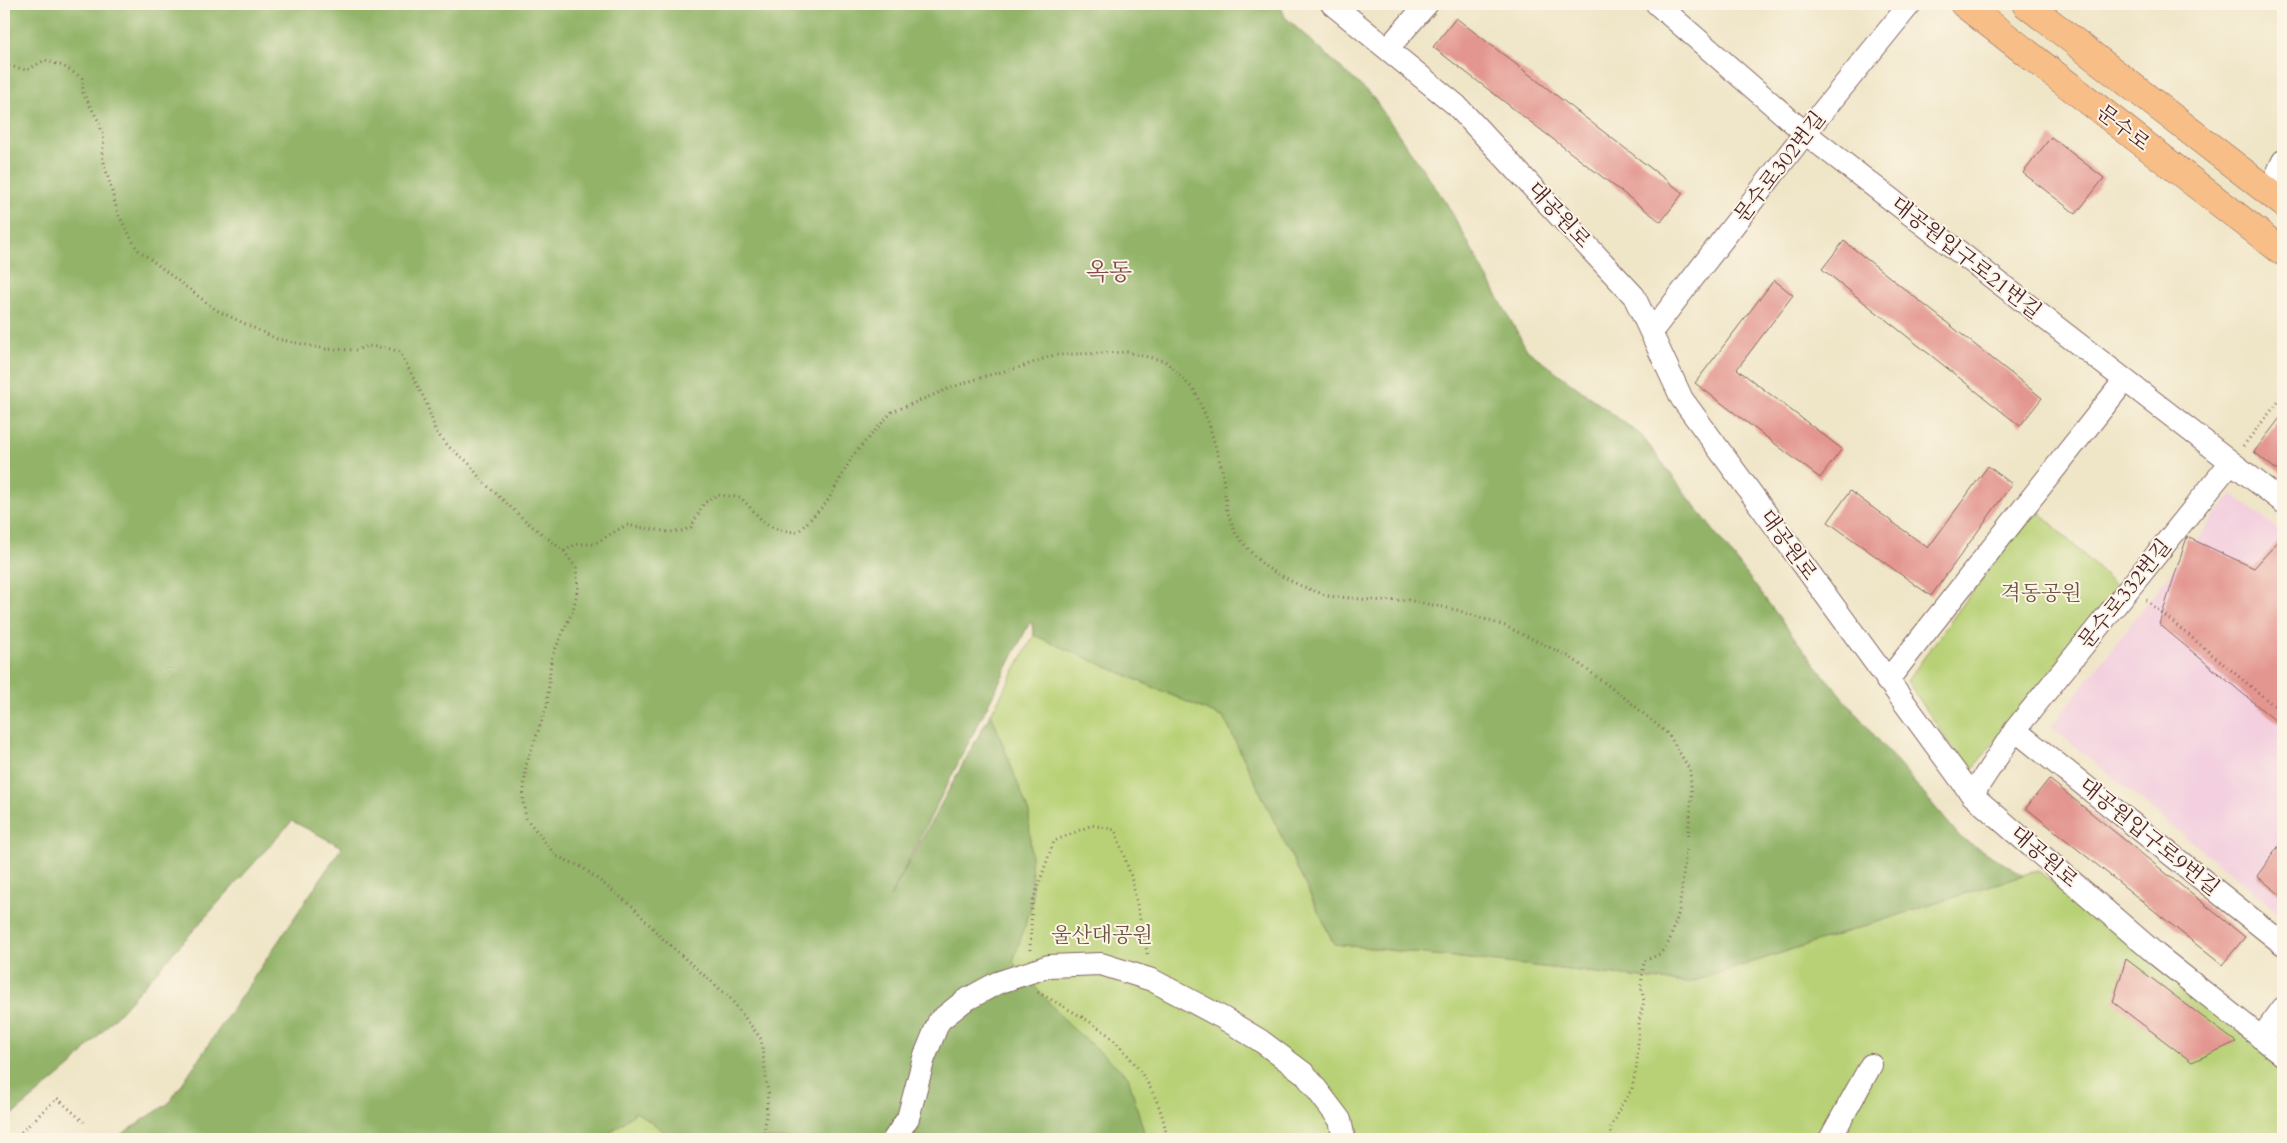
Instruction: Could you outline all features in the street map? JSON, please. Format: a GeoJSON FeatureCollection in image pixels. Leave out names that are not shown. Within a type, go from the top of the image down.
{"type":"FeatureCollection","features":[{"type":"Feature","properties":{"kind":"main road","name":"문수로"},"geometry":{"type":"LineString","coordinates":[[1964,4],[2283,252]]}},
{"type":"Feature","properties":{"kind":"main road","name":"문수로"},"geometry":{"type":"LineString","coordinates":[[2026,4],[2276,198]]}},
{"type":"Feature","properties":{"kind":"street","name":"대공원로"},"geometry":{"type":"LineString","coordinates":[[1332,4],[1456,105],[1634,296],[1652,331],[1682,400],[1972,795],[2157,955],[2283,1055]]}},
{"type":"Feature","properties":{"kind":"street"},"geometry":{"type":"LineString","coordinates":[[1388,48],[1427,4]]}},
{"type":"Feature","properties":{"kind":"street","name":"대공원입구로21번길"},"geometry":{"type":"LineString","coordinates":[[1657,4],[1805,133],[2283,502]]}},
{"type":"Feature","properties":{"kind":"street","name":"문수로302번길"},"geometry":{"type":"LineString","coordinates":[[1652,331],[1805,133],[1910,4]]}},
{"type":"Feature","properties":{"kind":"street"},"geometry":{"type":"LineString","coordinates":[[2276,198],[2283,161]]}},
{"type":"Feature","properties":{"kind":"street"},"geometry":{"type":"LineString","coordinates":[[1887,681],[2124,381]]}},
{"type":"Feature","properties":{"kind":"street","name":"문수로332번길"},"geometry":{"type":"LineString","coordinates":[[1972,795],[2015,730],[2231,462]]}},
{"type":"Feature","properties":{"kind":"street","name":"대공원입구로9번길"},"geometry":{"type":"LineString","coordinates":[[2015,730],[2283,944]]}},
{"type":"Feature","properties":{"kind":"street"},"geometry":{"type":"LineString","coordinates":[[894,1139],[908,1118],[924,1058],[939,1021],[964,1001],[998,983],[1049,966],[1101,964],[1152,980],[1224,1018],[1261,1041],[1305,1074],[1340,1120],[1344,1139]]}},
{"type":"Feature","properties":{"kind":"street"},"geometry":{"type":"LineString","coordinates":[[2261,1038],[2283,1008]]}},
{"type":"Feature","properties":{"kind":"street"},"geometry":{"type":"LineString","coordinates":[[1830,1139],[1871,1065]]}},
{"type":"Feature","properties":{"kind":"path"},"geometry":{"type":"LineString","coordinates":[[4,65],[27,70],[45,60],[62,66],[82,78],[83,93],[99,122],[104,140],[102,155],[118,214],[137,249],[216,310],[277,339],[326,349],[358,350],[367,346],[387,348],[400,352],[423,395],[436,432],[451,449],[468,462],[482,481],[528,523],[564,551],[576,568],[578,588],[573,610],[551,659],[547,706],[526,765],[523,802],[526,818],[556,856],[582,867],[632,906],[663,939],[730,998],[761,1039],[768,1094],[764,1139]]}},
{"type":"Feature","properties":{"kind":"path"},"geometry":{"type":"LineString","coordinates":[[564,551],[576,544],[594,544],[626,525],[669,532],[683,531],[691,527],[704,503],[717,495],[740,497],[767,526],[780,532],[798,532],[827,502],[854,454],[892,412],[950,388],[1054,355],[1127,352],[1165,361],[1194,390],[1208,421],[1222,469],[1227,511],[1236,534],[1267,568],[1299,586],[1328,596],[1383,601],[1408,600],[1457,610],[1505,626],[1570,657],[1626,698],[1670,735],[1690,770],[1692,797],[1679,912],[1670,942],[1660,954],[1644,961],[1641,986],[1644,1001],[1639,1021],[1637,1063],[1632,1089],[1620,1106],[1611,1128],[1612,1139]]}},
{"type":"Feature","properties":{"kind":"path"},"geometry":{"type":"LineString","coordinates":[[2231,462],[2283,396]]}},
{"type":"Feature","properties":{"kind":"path"},"geometry":{"type":"LineString","coordinates":[[2130,587],[2283,713]]}},
{"type":"Feature","properties":{"kind":"path"},"geometry":{"type":"LineString","coordinates":[[1152,980],[1131,876],[1115,830],[1092,825],[1054,841],[1032,903],[1024,975],[1106,1034],[1139,1068],[1158,1102],[1167,1139]]}},
{"type":"Feature","properties":{"kind":"path"},"geometry":{"type":"LineString","coordinates":[[14,1139],[57,1098],[84,1122]]}},
{"type":"Feature","properties":{"kind":"shaded area"},"geometry":{"type":"Polygon","coordinates":[[[2232,494],[2283,533],[2283,916],[2051,727],[2232,494]]]}},
{"type":"Feature","properties":{"kind":"green space"},"geometry":{"type":"Polygon","coordinates":[[[4,4],[1280,4],[1285,17],[1372,96],[1447,204],[1527,350],[1642,436],[1816,666],[1961,838],[2023,875],[1688,983],[1334,944],[1224,718],[1034,635],[1031,620],[890,897],[991,713],[1029,813],[1033,901],[1013,962],[1069,1025],[1128,1076],[1146,1139],[675,1139],[636,1112],[602,1139],[114,1139],[169,1103],[342,847],[292,821],[72,1065],[4,1122],[4,4]]]}},
{"type":"Feature","properties":{"kind":"green space","name":"격동공원"},"geometry":{"type":"Polygon","coordinates":[[[2034,507],[2118,588],[1969,773],[1907,681],[2034,507]]]}},
{"type":"Feature","properties":{"kind":"green space","name":"울산대공원"},"geometry":{"type":"Polygon","coordinates":[[[1034,635],[1224,718],[1334,944],[1688,983],[2038,870],[2283,1067],[2283,1139],[602,1139],[879,919],[1034,635]]]}},
{"type":"Feature","properties":{"kind":"building"},"geometry":{"type":"Polygon","coordinates":[[[1456,18],[1683,193],[1661,222],[1433,47],[1456,18]]]}},
{"type":"Feature","properties":{"kind":"building"},"geometry":{"type":"Polygon","coordinates":[[[2051,137],[2104,178],[2076,214],[2023,173],[2051,137]]]}},
{"type":"Feature","properties":{"kind":"building"},"geometry":{"type":"Polygon","coordinates":[[[1844,241],[2042,398],[2020,426],[1822,269],[1844,241]]]}},
{"type":"Feature","properties":{"kind":"building"},"geometry":{"type":"Polygon","coordinates":[[[1774,280],[1793,295],[1737,369],[1842,449],[1820,478],[1695,383],[1774,280]]]}},
{"type":"Feature","properties":{"kind":"building"},"geometry":{"type":"Polygon","coordinates":[[[2283,414],[2283,475],[2254,452],[2283,414]]]}},
{"type":"Feature","properties":{"kind":"building"},"geometry":{"type":"Polygon","coordinates":[[[1988,466],[2012,484],[1931,596],[1828,522],[1850,491],[1928,548],[1988,466]]]}},
{"type":"Feature","properties":{"kind":"building"},"geometry":{"type":"Polygon","coordinates":[[[2283,536],[2283,727],[2159,624],[2187,537],[2254,568],[2283,536]]]}},
{"type":"Feature","properties":{"kind":"building"},"geometry":{"type":"Polygon","coordinates":[[[2049,779],[2245,937],[2222,965],[2026,808],[2049,779]]]}},
{"type":"Feature","properties":{"kind":"building"},"geometry":{"type":"Polygon","coordinates":[[[2283,840],[2283,897],[2257,876],[2283,840]]]}},
{"type":"Feature","properties":{"kind":"building"},"geometry":{"type":"Polygon","coordinates":[[[2126,959],[2236,1042],[2192,1062],[2113,1002],[2126,959]]]}},
{"type":"Feature","properties":{"kind":"district","name":"옥동"},"geometry":{"type":"Point","coordinates":[1109,272]}}]}
